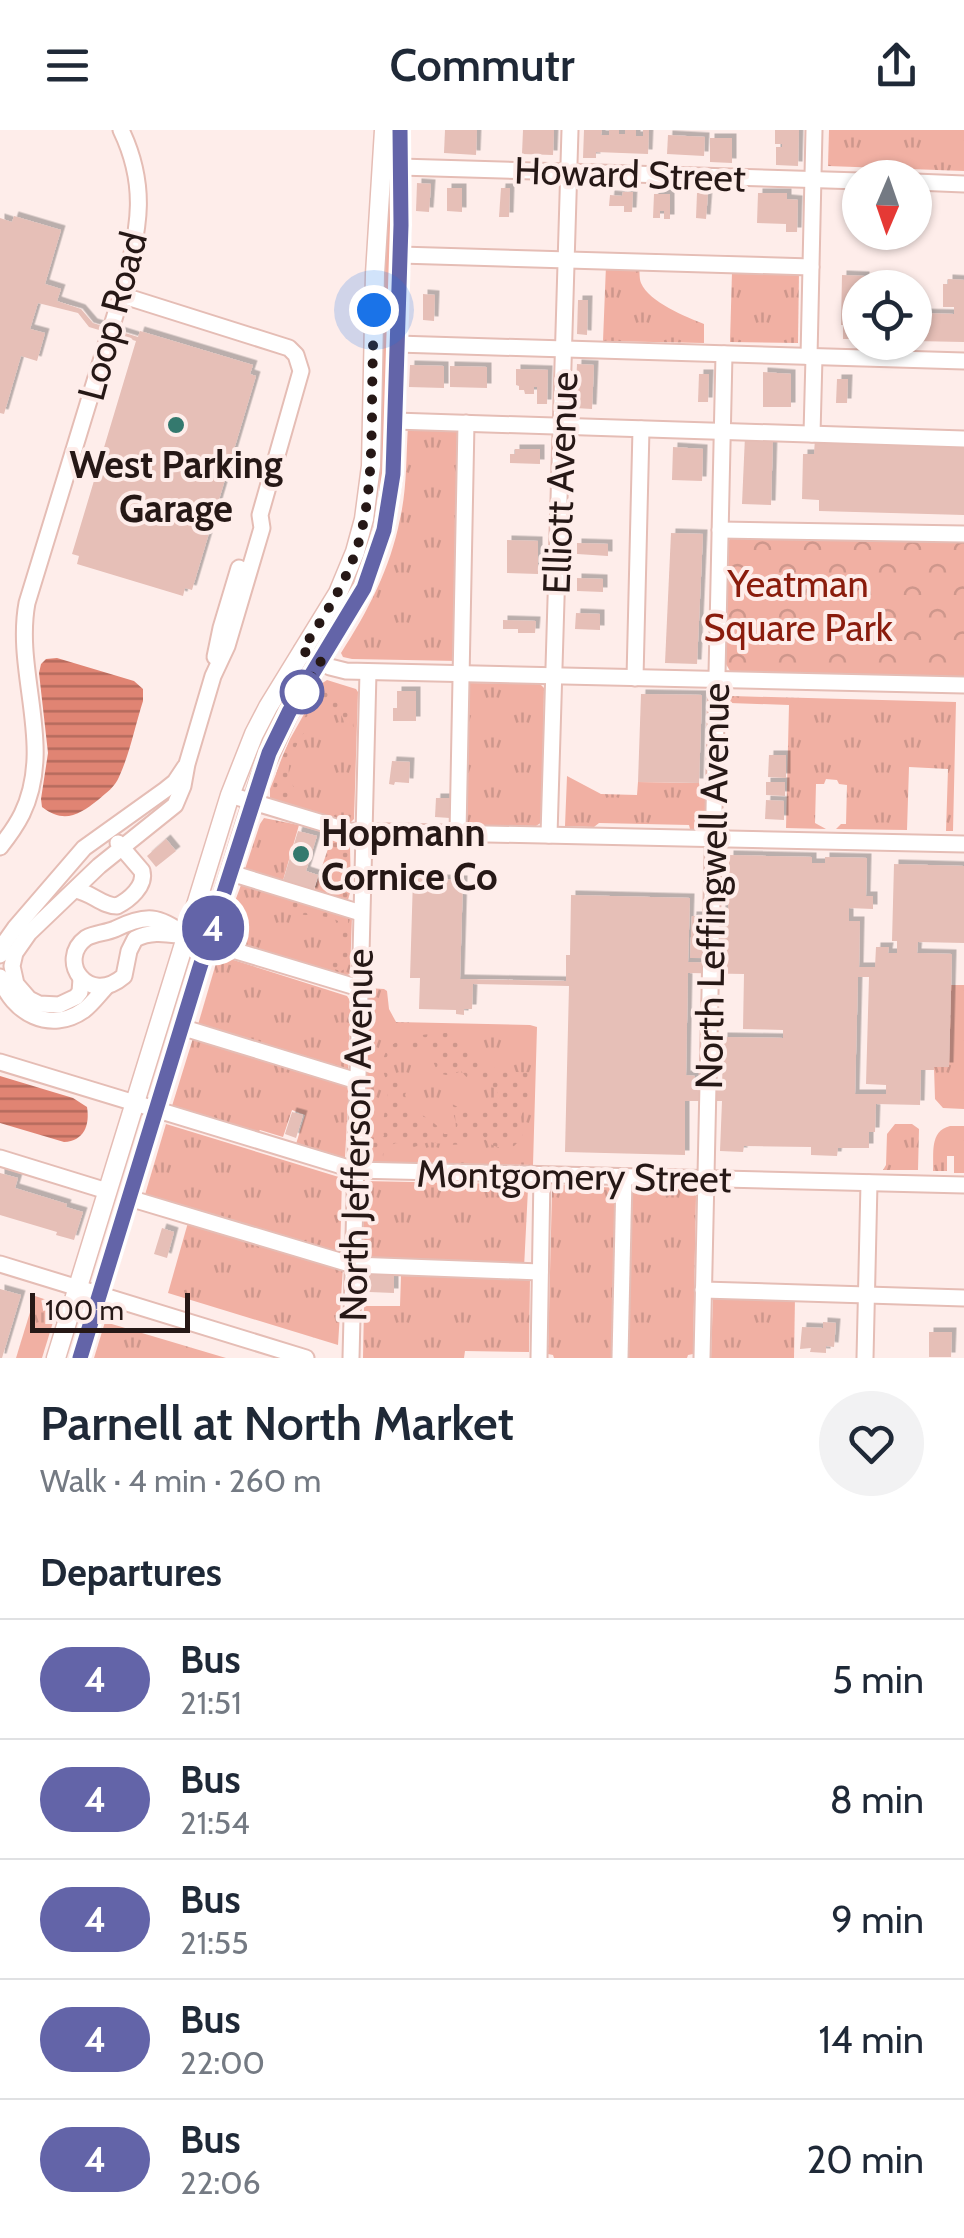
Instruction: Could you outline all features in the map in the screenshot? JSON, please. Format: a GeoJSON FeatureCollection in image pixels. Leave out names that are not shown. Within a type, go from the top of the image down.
{"type":"FeatureCollection","features":[{"type":"Feature","properties":{"kind":"main road"},"geometry":{"type":"LineString","coordinates":[[56,1358],[230,795],[254,734],[328,610],[356,552],[371,466],[375,274],[384,130]]}},
{"type":"Feature","properties":{"kind":"main road"},"geometry":{"type":"LineString","coordinates":[[80,1358],[252,802],[278,733],[364,588],[378,550],[392,494],[400,130]]}},
{"type":"Feature","properties":{"kind":"main road"},"geometry":{"type":"LineString","coordinates":[[68,1358],[80,1311],[78,1288]]}},
{"type":"Feature","properties":{"kind":"street","name":"Loop Road"},"geometry":{"type":"LineString","coordinates":[[0,847],[22,815],[34,770],[35,740],[24,640],[27,603],[134,253],[140,214],[137,175],[120,130]]}},
{"type":"Feature","properties":{"kind":"street","name":"Elliott Avenue"},"geometry":{"type":"LineString","coordinates":[[549,835],[570,130]]}},
{"type":"Feature","properties":{"kind":"street"},"geometry":{"type":"LineString","coordinates":[[812,434],[814,130]]}},
{"type":"Feature","properties":{"kind":"street","name":"Howard Street"},"geometry":{"type":"LineString","coordinates":[[400,167],[842,180]]}},
{"type":"Feature","properties":{"kind":"street"},"geometry":{"type":"LineString","coordinates":[[932,183],[964,184]]}},
{"type":"Feature","properties":{"kind":"street"},"geometry":{"type":"LineString","coordinates":[[400,256],[811,267]]}},
{"type":"Feature","properties":{"kind":"street"},"geometry":{"type":"LineString","coordinates":[[81,979],[76,998],[59,1006],[39,1004],[16,984],[12,966],[15,953],[75,890],[176,805],[262,528],[260,514],[301,371],[289,348],[121,295]]}},
{"type":"Feature","properties":{"kind":"street"},"geometry":{"type":"LineString","coordinates":[[397,344],[964,362]]}},
{"type":"Feature","properties":{"kind":"street","name":"North Leffingwell Avenue"},"geometry":{"type":"LineString","coordinates":[[702,1358],[724,354]]}},
{"type":"Feature","properties":{"kind":"street"},"geometry":{"type":"LineString","coordinates":[[395,421],[964,438]]}},
{"type":"Feature","properties":{"kind":"street"},"geometry":{"type":"LineString","coordinates":[[458,833],[466,423]]}},
{"type":"Feature","properties":{"kind":"street"},"geometry":{"type":"LineString","coordinates":[[634,678],[641,429]]}},
{"type":"Feature","properties":{"kind":"street"},"geometry":{"type":"LineString","coordinates":[[720,530],[964,534]]}},
{"type":"Feature","properties":{"kind":"street"},"geometry":{"type":"LineString","coordinates":[[302,650],[339,670],[368,672],[964,685]]}},
{"type":"Feature","properties":{"kind":"street","name":"North Jefferson Avenue"},"geometry":{"type":"LineString","coordinates":[[351,1358],[368,672]]}},
{"type":"Feature","properties":{"kind":"street"},"geometry":{"type":"LineString","coordinates":[[0,955],[3,944],[84,848],[175,782],[187,764]]}},
{"type":"Feature","properties":{"kind":"street"},"geometry":{"type":"LineString","coordinates":[[230,795],[344,830],[364,832],[964,844]]}},
{"type":"Feature","properties":{"kind":"street"},"geometry":{"type":"LineString","coordinates":[[75,890],[117,906],[140,887],[144,878],[140,867],[117,841],[101,834]]}},
{"type":"Feature","properties":{"kind":"street"},"geometry":{"type":"LineString","coordinates":[[231,873],[361,913]]}},
{"type":"Feature","properties":{"kind":"street"},"geometry":{"type":"LineString","coordinates":[[40,899],[53,911]]}},
{"type":"Feature","properties":{"kind":"street"},"geometry":{"type":"LineString","coordinates":[[107,986],[96,987],[76,972],[76,954],[88,937],[148,918],[170,924],[186,936]]}},
{"type":"Feature","properties":{"kind":"street"},"geometry":{"type":"LineString","coordinates":[[0,977],[10,999],[21,1010],[45,1019],[70,1017],[82,1012],[107,986],[124,976],[135,939],[152,932],[186,936],[359,988]]}},
{"type":"Feature","properties":{"kind":"street"},"geometry":{"type":"LineString","coordinates":[[181,1027],[357,1081]]}},
{"type":"Feature","properties":{"kind":"street","name":"Montgomery Street"},"geometry":{"type":"LineString","coordinates":[[0,1062],[355,1170],[964,1185]]}},
{"type":"Feature","properties":{"kind":"street"},"geometry":{"type":"LineString","coordinates":[[0,1158],[107,1192]]}},
{"type":"Feature","properties":{"kind":"street"},"geometry":{"type":"LineString","coordinates":[[539,1358],[542,1175]]}},
{"type":"Feature","properties":{"kind":"street"},"geometry":{"type":"LineString","coordinates":[[620,1358],[624,1178]]}},
{"type":"Feature","properties":{"kind":"street"},"geometry":{"type":"LineString","coordinates":[[865,1358],[868,1183]]}},
{"type":"Feature","properties":{"kind":"street"},"geometry":{"type":"LineString","coordinates":[[129,1198],[353,1265],[540,1272]]}},
{"type":"Feature","properties":{"kind":"street"},"geometry":{"type":"LineString","coordinates":[[0,1264],[306,1358]]}},
{"type":"Feature","properties":{"kind":"street"},"geometry":{"type":"LineString","coordinates":[[703,1290],[866,1291],[964,1298]]}},
{"type":"Feature","properties":{"kind":"green space"},"geometry":{"type":"Polygon","coordinates":[[[829,130],[964,130],[964,171],[932,170],[932,160],[842,160],[842,167],[828,166],[829,130]]]}},
{"type":"Feature","properties":{"kind":"green space"},"geometry":{"type":"Polygon","coordinates":[[[390,144],[394,181],[384,501],[367,565],[322,643],[361,565],[377,509],[377,411],[390,144]]]}},
{"type":"Feature","properties":{"kind":"green space"},"geometry":{"type":"Polygon","coordinates":[[[606,265],[639,266],[645,290],[669,308],[704,324],[704,343],[603,341],[606,265]]]}},
{"type":"Feature","properties":{"kind":"green space"},"geometry":{"type":"Polygon","coordinates":[[[732,272],[799,272],[798,343],[730,342],[732,272]]]}},
{"type":"Feature","properties":{"kind":"green space"},"geometry":{"type":"Polygon","coordinates":[[[408,426],[463,428],[458,661],[352,659],[341,653],[377,589],[396,537],[404,496],[408,426]]]}},
{"type":"Feature","properties":{"kind":"green space","name":"Yeatman Square Park"},"geometry":{"type":"Polygon","coordinates":[[[731,537],[964,540],[964,678],[730,671],[726,664],[727,544],[731,537]]]}},
{"type":"Feature","properties":{"kind":"green space"},"geometry":{"type":"Polygon","coordinates":[[[809,586],[843,587],[842,646],[808,645],[809,586]]]}},
{"type":"Feature","properties":{"kind":"green space"},"geometry":{"type":"Polygon","coordinates":[[[327,680],[358,692],[354,819],[350,823],[270,798],[290,739],[327,680]]]}},
{"type":"Feature","properties":{"kind":"green space"},"geometry":{"type":"Polygon","coordinates":[[[464,683],[540,684],[544,688],[542,822],[536,826],[462,825],[464,683]]]}},
{"type":"Feature","properties":{"kind":"green space"},"geometry":{"type":"Polygon","coordinates":[[[326,691],[339,695],[348,704],[354,730],[350,733],[340,714],[330,709],[314,719],[294,750],[289,767],[299,798],[284,799],[273,787],[283,755],[304,717],[326,691]]]}},
{"type":"Feature","properties":{"kind":"green space"},"geometry":{"type":"Polygon","coordinates":[[[731,696],[956,702],[953,831],[946,831],[948,769],[909,767],[907,830],[836,829],[846,824],[847,785],[826,779],[824,784],[816,784],[815,823],[826,829],[786,828],[789,705],[730,703],[731,696]]]}},
{"type":"Feature","properties":{"kind":"green space"},"geometry":{"type":"Polygon","coordinates":[[[567,776],[601,794],[637,795],[638,782],[699,783],[700,789],[706,789],[706,825],[699,829],[690,829],[689,825],[565,826],[567,776]]]}},
{"type":"Feature","properties":{"kind":"green space"},"geometry":{"type":"Polygon","coordinates":[[[264,818],[299,825],[282,884],[244,872],[264,818]]]}},
{"type":"Feature","properties":{"kind":"green space"},"geometry":{"type":"Polygon","coordinates":[[[331,840],[350,847],[348,900],[313,893],[331,840]]]}},
{"type":"Feature","properties":{"kind":"green space"},"geometry":{"type":"Polygon","coordinates":[[[242,882],[352,916],[350,974],[344,976],[224,939],[242,882]]]}},
{"type":"Feature","properties":{"kind":"green space"},"geometry":{"type":"Polygon","coordinates":[[[278,897],[348,919],[349,963],[345,969],[322,964],[342,950],[338,921],[285,911],[278,907],[278,897]]]}},
{"type":"Feature","properties":{"kind":"green space"},"geometry":{"type":"Polygon","coordinates":[[[221,956],[347,996],[351,1002],[348,1071],[197,1028],[221,956]]]}},
{"type":"Feature","properties":{"kind":"green space"},"geometry":{"type":"Polygon","coordinates":[[[951,985],[964,985],[964,1109],[943,1108],[935,1099],[934,1067],[949,1067],[951,985]]]}},
{"type":"Feature","properties":{"kind":"green space"},"geometry":{"type":"Polygon","coordinates":[[[368,988],[387,991],[389,1009],[396,1022],[537,1027],[533,1165],[366,1160],[368,988]]]}},
{"type":"Feature","properties":{"kind":"green space"},"geometry":{"type":"Polygon","coordinates":[[[452,1032],[461,1035],[481,1062],[508,1071],[533,1072],[521,1117],[523,1137],[514,1146],[500,1147],[474,1132],[467,1144],[429,1142],[411,1148],[396,1143],[384,1148],[383,1157],[374,1157],[369,1152],[369,1138],[384,1136],[388,1090],[383,1070],[385,1055],[398,1041],[452,1032]],[[420,1049],[393,1050],[387,1067],[394,1082],[408,1088],[405,1095],[412,1107],[444,1134],[452,1134],[456,1129],[455,1115],[444,1106],[452,1104],[476,1116],[493,1107],[491,1102],[498,1092],[469,1080],[461,1071],[438,1073],[430,1054],[420,1049]]]}},
{"type":"Feature","properties":{"kind":"green space"},"geometry":{"type":"Polygon","coordinates":[[[194,1035],[349,1083],[345,1158],[296,1144],[305,1115],[292,1110],[283,1137],[172,1106],[194,1035]]]}},
{"type":"Feature","properties":{"kind":"green space"},"geometry":{"type":"Polygon","coordinates":[[[166,1124],[342,1178],[340,1257],[144,1198],[166,1124]]]}},
{"type":"Feature","properties":{"kind":"green space"},"geometry":{"type":"Polygon","coordinates":[[[895,1124],[912,1124],[919,1129],[918,1170],[883,1170],[887,1134],[895,1124]]]}},
{"type":"Feature","properties":{"kind":"green space"},"geometry":{"type":"Polygon","coordinates":[[[950,1126],[964,1126],[964,1173],[954,1173],[954,1156],[947,1156],[947,1171],[933,1171],[936,1138],[950,1126]]]}},
{"type":"Feature","properties":{"kind":"green space"},"geometry":{"type":"Polygon","coordinates":[[[364,1181],[507,1184],[508,1188],[528,1189],[524,1268],[363,1261],[364,1181]]]}},
{"type":"Feature","properties":{"kind":"green space"},"geometry":{"type":"Polygon","coordinates":[[[555,1186],[619,1188],[617,1358],[554,1358],[548,1354],[552,1191],[555,1186]]]}},
{"type":"Feature","properties":{"kind":"green space"},"geometry":{"type":"Polygon","coordinates":[[[628,1188],[691,1189],[696,1196],[693,1354],[687,1358],[623,1358],[628,1188]]]}},
{"type":"Feature","properties":{"kind":"green space"},"geometry":{"type":"Polygon","coordinates":[[[189,1219],[343,1267],[338,1345],[168,1293],[189,1219]]]}},
{"type":"Feature","properties":{"kind":"green space"},"geometry":{"type":"Polygon","coordinates":[[[401,1276],[530,1278],[529,1352],[465,1351],[464,1358],[363,1358],[364,1306],[400,1306],[401,1276]]]}},
{"type":"Feature","properties":{"kind":"green space"},"geometry":{"type":"Polygon","coordinates":[[[35,1296],[58,1306],[42,1358],[16,1358],[35,1296]]]}},
{"type":"Feature","properties":{"kind":"green space"},"geometry":{"type":"Polygon","coordinates":[[[713,1297],[795,1297],[794,1358],[711,1358],[713,1297]]]}},
{"type":"Feature","properties":{"kind":"green space"},"geometry":{"type":"Polygon","coordinates":[[[105,1322],[226,1358],[94,1358],[105,1322]]]}},
{"type":"Feature","properties":{"kind":"shaded area"},"geometry":{"type":"Polygon","coordinates":[[[57,658],[134,681],[143,689],[143,701],[117,781],[91,805],[64,816],[42,807],[41,799],[48,753],[39,673],[46,659],[57,658]]]}},
{"type":"Feature","properties":{"kind":"shaded area"},"geometry":{"type":"Polygon","coordinates":[[[0,1076],[73,1098],[87,1107],[84,1131],[76,1139],[64,1142],[0,1123],[0,1076]]]}},
{"type":"Feature","properties":{"kind":"building"},"geometry":{"type":"Polygon","coordinates":[[[445,130],[477,130],[476,155],[444,153],[445,130]]]}},
{"type":"Feature","properties":{"kind":"building"},"geometry":{"type":"Polygon","coordinates":[[[523,130],[554,130],[553,155],[522,154],[523,130]]]}},
{"type":"Feature","properties":{"kind":"building"},"geometry":{"type":"Polygon","coordinates":[[[584,130],[602,130],[601,135],[609,135],[609,130],[625,134],[625,130],[636,130],[636,136],[643,136],[643,130],[649,130],[648,154],[596,152],[596,158],[583,158],[584,130]]]}},
{"type":"Feature","properties":{"kind":"building"},"geometry":{"type":"Polygon","coordinates":[[[775,130],[799,130],[798,166],[776,165],[776,147],[782,144],[775,144],[775,130]]]}},
{"type":"Feature","properties":{"kind":"building"},"geometry":{"type":"Polygon","coordinates":[[[668,135],[705,137],[704,156],[667,154],[668,135]]]}},
{"type":"Feature","properties":{"kind":"building"},"geometry":{"type":"Polygon","coordinates":[[[710,138],[732,138],[732,163],[710,162],[710,138]]]}},
{"type":"Feature","properties":{"kind":"building"},"geometry":{"type":"Polygon","coordinates":[[[417,183],[431,184],[429,212],[416,211],[417,183]]]}},
{"type":"Feature","properties":{"kind":"building"},"geometry":{"type":"Polygon","coordinates":[[[447,188],[462,188],[462,212],[447,211],[447,188]]]}},
{"type":"Feature","properties":{"kind":"building"},"geometry":{"type":"Polygon","coordinates":[[[501,188],[510,188],[509,217],[499,217],[501,188]]]}},
{"type":"Feature","properties":{"kind":"building"},"geometry":{"type":"Polygon","coordinates":[[[623,192],[633,192],[632,212],[624,212],[624,206],[609,206],[610,195],[622,196],[623,192]]]}},
{"type":"Feature","properties":{"kind":"building"},"geometry":{"type":"Polygon","coordinates":[[[697,193],[708,193],[706,219],[696,218],[697,193]]]}},
{"type":"Feature","properties":{"kind":"building"},"geometry":{"type":"Polygon","coordinates":[[[758,193],[787,193],[787,199],[798,200],[797,232],[786,232],[786,224],[757,223],[758,193]]]}},
{"type":"Feature","properties":{"kind":"building"},"geometry":{"type":"Polygon","coordinates":[[[654,194],[670,194],[670,219],[664,219],[664,211],[660,211],[660,218],[653,218],[654,194]]]}},
{"type":"Feature","properties":{"kind":"building","name":"West Parking Garage"},"geometry":{"type":"Polygon","coordinates":[[[14,216],[61,230],[45,284],[61,289],[57,301],[81,309],[93,323],[138,337],[140,331],[253,365],[250,374],[256,376],[192,590],[185,588],[183,596],[77,564],[79,556],[72,554],[136,341],[89,327],[78,313],[38,303],[30,329],[45,333],[37,361],[21,356],[4,414],[0,413],[0,218],[12,222],[14,216]]]}},
{"type":"Feature","properties":{"kind":"building"},"geometry":{"type":"Polygon","coordinates":[[[948,279],[964,280],[964,342],[932,341],[932,313],[954,314],[954,307],[943,307],[943,284],[948,284],[948,279]]]}},
{"type":"Feature","properties":{"kind":"building"},"geometry":{"type":"Polygon","coordinates":[[[423,294],[435,295],[434,321],[423,320],[423,294]]]}},
{"type":"Feature","properties":{"kind":"building"},"geometry":{"type":"Polygon","coordinates":[[[578,300],[588,300],[587,335],[577,334],[578,300]]]}},
{"type":"Feature","properties":{"kind":"building"},"geometry":{"type":"Polygon","coordinates":[[[577,364],[594,365],[592,409],[575,408],[577,364]]]}},
{"type":"Feature","properties":{"kind":"building"},"geometry":{"type":"Polygon","coordinates":[[[410,365],[444,366],[444,388],[409,387],[410,365]]]}},
{"type":"Feature","properties":{"kind":"building"},"geometry":{"type":"Polygon","coordinates":[[[450,366],[487,367],[487,388],[450,387],[450,366]]]}},
{"type":"Feature","properties":{"kind":"building"},"geometry":{"type":"Polygon","coordinates":[[[516,369],[548,370],[547,404],[537,404],[537,387],[534,394],[519,390],[516,369]]]}},
{"type":"Feature","properties":{"kind":"building"},"geometry":{"type":"Polygon","coordinates":[[[763,372],[791,374],[791,407],[763,407],[763,372]]]}},
{"type":"Feature","properties":{"kind":"building"},"geometry":{"type":"Polygon","coordinates":[[[699,374],[709,374],[708,402],[698,402],[699,374]]]}},
{"type":"Feature","properties":{"kind":"building"},"geometry":{"type":"Polygon","coordinates":[[[837,379],[848,379],[847,403],[836,403],[837,379]]]}},
{"type":"Feature","properties":{"kind":"building"},"geometry":{"type":"Polygon","coordinates":[[[745,436],[773,438],[771,505],[742,504],[745,436]]]}},
{"type":"Feature","properties":{"kind":"building"},"geometry":{"type":"Polygon","coordinates":[[[815,438],[964,442],[964,515],[819,511],[819,500],[802,499],[803,454],[814,454],[815,438]]]}},
{"type":"Feature","properties":{"kind":"building"},"geometry":{"type":"Polygon","coordinates":[[[673,447],[703,449],[702,481],[672,480],[673,447]]]}},
{"type":"Feature","properties":{"kind":"building"},"geometry":{"type":"Polygon","coordinates":[[[515,449],[540,449],[540,464],[510,463],[510,454],[515,454],[515,449]]]}},
{"type":"Feature","properties":{"kind":"building"},"geometry":{"type":"Polygon","coordinates":[[[671,533],[703,534],[697,664],[665,663],[671,533]]]}},
{"type":"Feature","properties":{"kind":"building"},"geometry":{"type":"Polygon","coordinates":[[[507,540],[538,541],[538,574],[507,573],[507,540]]]}},
{"type":"Feature","properties":{"kind":"building"},"geometry":{"type":"Polygon","coordinates":[[[577,543],[608,544],[608,556],[577,554],[577,543]]]}},
{"type":"Feature","properties":{"kind":"building"},"geometry":{"type":"Polygon","coordinates":[[[577,578],[603,579],[603,592],[577,591],[577,578]]]}},
{"type":"Feature","properties":{"kind":"building"},"geometry":{"type":"Polygon","coordinates":[[[576,613],[600,614],[600,630],[575,629],[576,613]]]}},
{"type":"Feature","properties":{"kind":"building"},"geometry":{"type":"Polygon","coordinates":[[[503,620],[536,621],[535,633],[503,629],[503,620]]]}},
{"type":"Feature","properties":{"kind":"building"},"geometry":{"type":"Polygon","coordinates":[[[397,691],[416,691],[416,721],[393,721],[397,691]]]}},
{"type":"Feature","properties":{"kind":"building"},"geometry":{"type":"Polygon","coordinates":[[[641,694],[702,695],[699,783],[638,782],[641,694]]]}},
{"type":"Feature","properties":{"kind":"building"},"geometry":{"type":"Polygon","coordinates":[[[769,755],[786,755],[786,778],[768,777],[769,755]]]}},
{"type":"Feature","properties":{"kind":"building"},"geometry":{"type":"Polygon","coordinates":[[[392,761],[410,762],[409,783],[389,784],[392,761]]]}},
{"type":"Feature","properties":{"kind":"building"},"geometry":{"type":"Polygon","coordinates":[[[766,782],[785,782],[785,796],[766,795],[766,782]]]}},
{"type":"Feature","properties":{"kind":"building"},"geometry":{"type":"Polygon","coordinates":[[[436,798],[450,798],[450,818],[435,817],[436,798]]]}},
{"type":"Feature","properties":{"kind":"building"},"geometry":{"type":"Polygon","coordinates":[[[766,800],[784,801],[784,820],[765,819],[766,800]]]}},
{"type":"Feature","properties":{"kind":"building","name":"Hopmann Cornice Co"},"geometry":{"type":"Polygon","coordinates":[[[298,831],[317,836],[306,871],[318,875],[313,893],[282,884],[298,831]]]}},
{"type":"Feature","properties":{"kind":"building"},"geometry":{"type":"Polygon","coordinates":[[[166,839],[176,851],[156,867],[147,856],[166,839]]]}},
{"type":"Feature","properties":{"kind":"building"},"geometry":{"type":"Polygon","coordinates":[[[729,855],[812,857],[812,863],[825,863],[825,857],[867,858],[866,896],[873,896],[873,909],[849,908],[849,921],[860,921],[859,967],[875,967],[876,947],[889,947],[888,953],[897,953],[897,941],[892,941],[894,864],[964,866],[964,943],[918,942],[917,953],[952,954],[949,1067],[921,1070],[920,1105],[876,1104],[875,1132],[869,1132],[869,1148],[838,1148],[837,1156],[811,1155],[811,1147],[744,1146],[743,1152],[720,1151],[722,1101],[685,1101],[685,1155],[565,1152],[569,986],[473,984],[472,1009],[464,1009],[464,1015],[456,1014],[456,1010],[419,1009],[420,978],[410,978],[413,878],[463,880],[460,979],[566,981],[571,895],[690,898],[688,962],[720,963],[721,908],[728,908],[729,855]],[[688,973],[686,1075],[695,1076],[694,1088],[722,1089],[723,1037],[783,1038],[783,1030],[743,1029],[744,974],[688,973]],[[858,977],[855,1094],[886,1094],[886,1085],[866,1084],[869,977],[858,977]]]}},
{"type":"Feature","properties":{"kind":"building"},"geometry":{"type":"Polygon","coordinates":[[[692,916],[703,916],[702,958],[690,958],[692,916]]]}},
{"type":"Feature","properties":{"kind":"building"},"geometry":{"type":"Polygon","coordinates":[[[292,1112],[303,1115],[296,1138],[285,1134],[292,1112]]]}},
{"type":"Feature","properties":{"kind":"building"},"geometry":{"type":"Polygon","coordinates":[[[0,1173],[18,1178],[15,1188],[83,1212],[74,1240],[0,1215],[0,1173]]]}},
{"type":"Feature","properties":{"kind":"building"},"geometry":{"type":"Polygon","coordinates":[[[162,1228],[174,1232],[167,1258],[154,1254],[162,1228]]]}},
{"type":"Feature","properties":{"kind":"building"},"geometry":{"type":"Polygon","coordinates":[[[369,1275],[394,1275],[394,1293],[369,1292],[369,1275]]]}},
{"type":"Feature","properties":{"kind":"building"},"geometry":{"type":"Polygon","coordinates":[[[0,1289],[21,1295],[2,1358],[0,1358],[0,1289]]]}},
{"type":"Feature","properties":{"kind":"building"},"geometry":{"type":"Polygon","coordinates":[[[823,1322],[836,1323],[834,1347],[826,1346],[826,1353],[800,1349],[802,1327],[823,1328],[823,1322]]]}},
{"type":"Feature","properties":{"kind":"building"},"geometry":{"type":"Polygon","coordinates":[[[929,1332],[952,1332],[951,1357],[929,1357],[929,1332]]]}},
{"type":"Feature","properties":{"kind":"bus line","name":"4"},"geometry":{"type":"LineString","coordinates":[[80,1358],[260,777],[289,712],[364,588],[384,530],[393,474],[400,130]]}},
{"type":"Feature","properties":{"kind":"place","name":"West Parking Garage"},"geometry":{"type":"Point","coordinates":[176,425]}},
{"type":"Feature","properties":{"kind":"place","name":"Hopmann Cornice Co"},"geometry":{"type":"Point","coordinates":[301,854]}},
{"type":"Feature","properties":{"kind":"route"},"geometry":{"type":"LineString","coordinates":[[302,692],[321,662],[302,650],[346,574],[364,519],[371,466],[374,310]]}}]}
